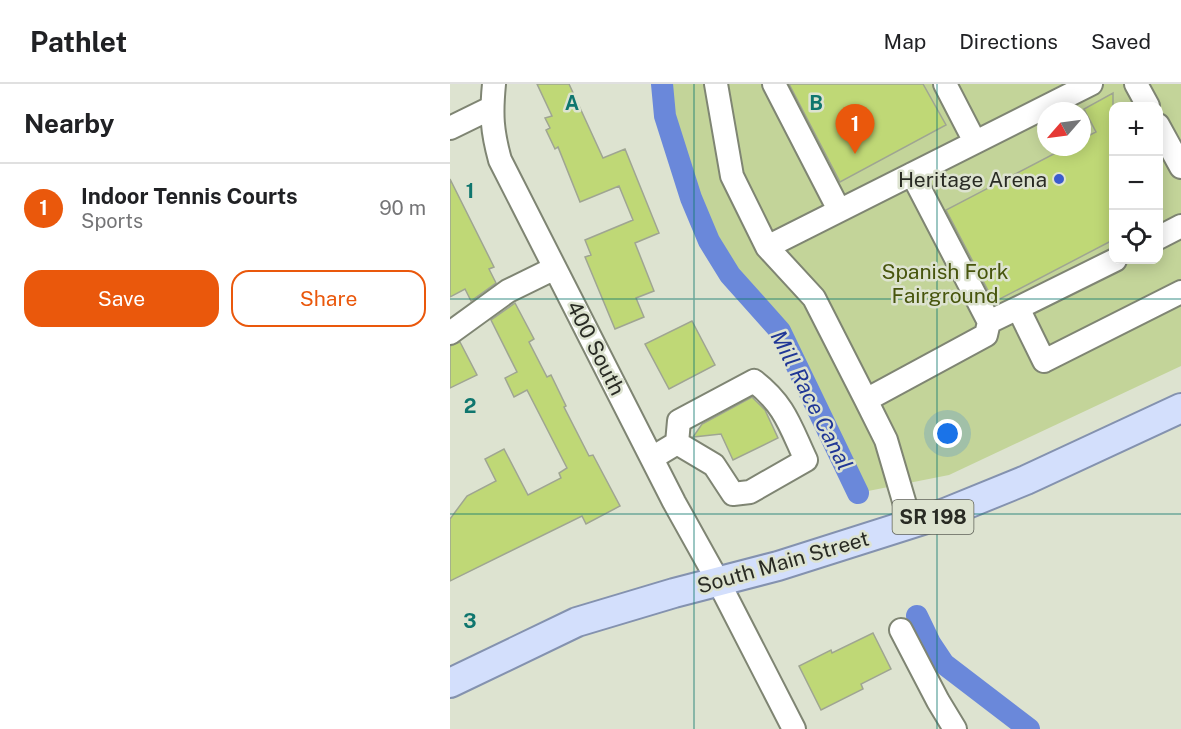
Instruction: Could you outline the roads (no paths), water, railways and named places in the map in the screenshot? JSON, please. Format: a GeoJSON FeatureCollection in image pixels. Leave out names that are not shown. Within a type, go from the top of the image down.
{"type":"FeatureCollection","features":[{"type":"Feature","properties":{"kind":"main road","name":"South Main Street"},"geometry":{"type":"LineString","coordinates":[[450,683],[578,622],[778,566],[911,525],[1026,480],[1179,413]]}},
{"type":"Feature","properties":{"kind":"street","name":"400 South"},"geometry":{"type":"LineString","coordinates":[[494,84],[491,108],[493,136],[501,160],[652,458],[794,729]]}},
{"type":"Feature","properties":{"kind":"street"},"geometry":{"type":"LineString","coordinates":[[716,84],[732,176],[767,247],[814,298],[886,440],[911,525]]}},
{"type":"Feature","properties":{"kind":"street"},"geometry":{"type":"LineString","coordinates":[[774,84],[839,210]]}},
{"type":"Feature","properties":{"kind":"street"},"geometry":{"type":"LineString","coordinates":[[945,84],[975,142]]}},
{"type":"Feature","properties":{"kind":"street"},"geometry":{"type":"LineString","coordinates":[[1136,84],[1146,102]]}},
{"type":"Feature","properties":{"kind":"street"},"geometry":{"type":"LineString","coordinates":[[767,247],[975,142],[1076,87]]}},
{"type":"Feature","properties":{"kind":"street"},"geometry":{"type":"LineString","coordinates":[[450,128],[491,108]]}},
{"type":"Feature","properties":{"kind":"street"},"geometry":{"type":"LineString","coordinates":[[1163,134],[1181,167]]}},
{"type":"Feature","properties":{"kind":"street"},"geometry":{"type":"LineString","coordinates":[[866,400],[986,335],[989,322],[912,174]]}},
{"type":"Feature","properties":{"kind":"street"},"geometry":{"type":"LineString","coordinates":[[1163,235],[1181,226]]}},
{"type":"Feature","properties":{"kind":"street"},"geometry":{"type":"LineString","coordinates":[[989,322],[1109,262]]}},
{"type":"Feature","properties":{"kind":"street"},"geometry":{"type":"LineString","coordinates":[[450,333],[508,291],[555,268]]}},
{"type":"Feature","properties":{"kind":"street"},"geometry":{"type":"LineString","coordinates":[[1018,308],[1044,361],[1181,292]]}},
{"type":"Feature","properties":{"kind":"street"},"geometry":{"type":"LineString","coordinates":[[754,381],[772,395],[784,411],[806,460],[750,492],[733,494],[714,465],[677,443],[679,421],[754,381]]}},
{"type":"Feature","properties":{"kind":"street"},"geometry":{"type":"LineString","coordinates":[[652,458],[677,443]]}},
{"type":"Feature","properties":{"kind":"street"},"geometry":{"type":"LineString","coordinates":[[901,630],[955,729]]}},
{"type":"Feature","properties":{"kind":"waterway","name":"Mill Race Canal"},"geometry":{"type":"LineString","coordinates":[[662,84],[665,116],[691,198],[709,241],[730,275],[780,331],[858,493]]}},
{"type":"Feature","properties":{"kind":"waterway","name":"Mill Race Canal"},"geometry":{"type":"LineString","coordinates":[[917,616],[930,643],[944,664],[1029,729]]}},
{"type":"Feature","properties":{"kind":"place","name":"Indoor Tennis Courts"},"geometry":{"type":"Point","coordinates":[855,154]}},
{"type":"Feature","properties":{"kind":"place","name":"Heritage Arena"},"geometry":{"type":"Point","coordinates":[1059,179]}},
{"type":"Feature","properties":{"kind":"park label","name":"Spanish Fork Fairground"},"geometry":{"type":"Point","coordinates":[945,283]}}]}
